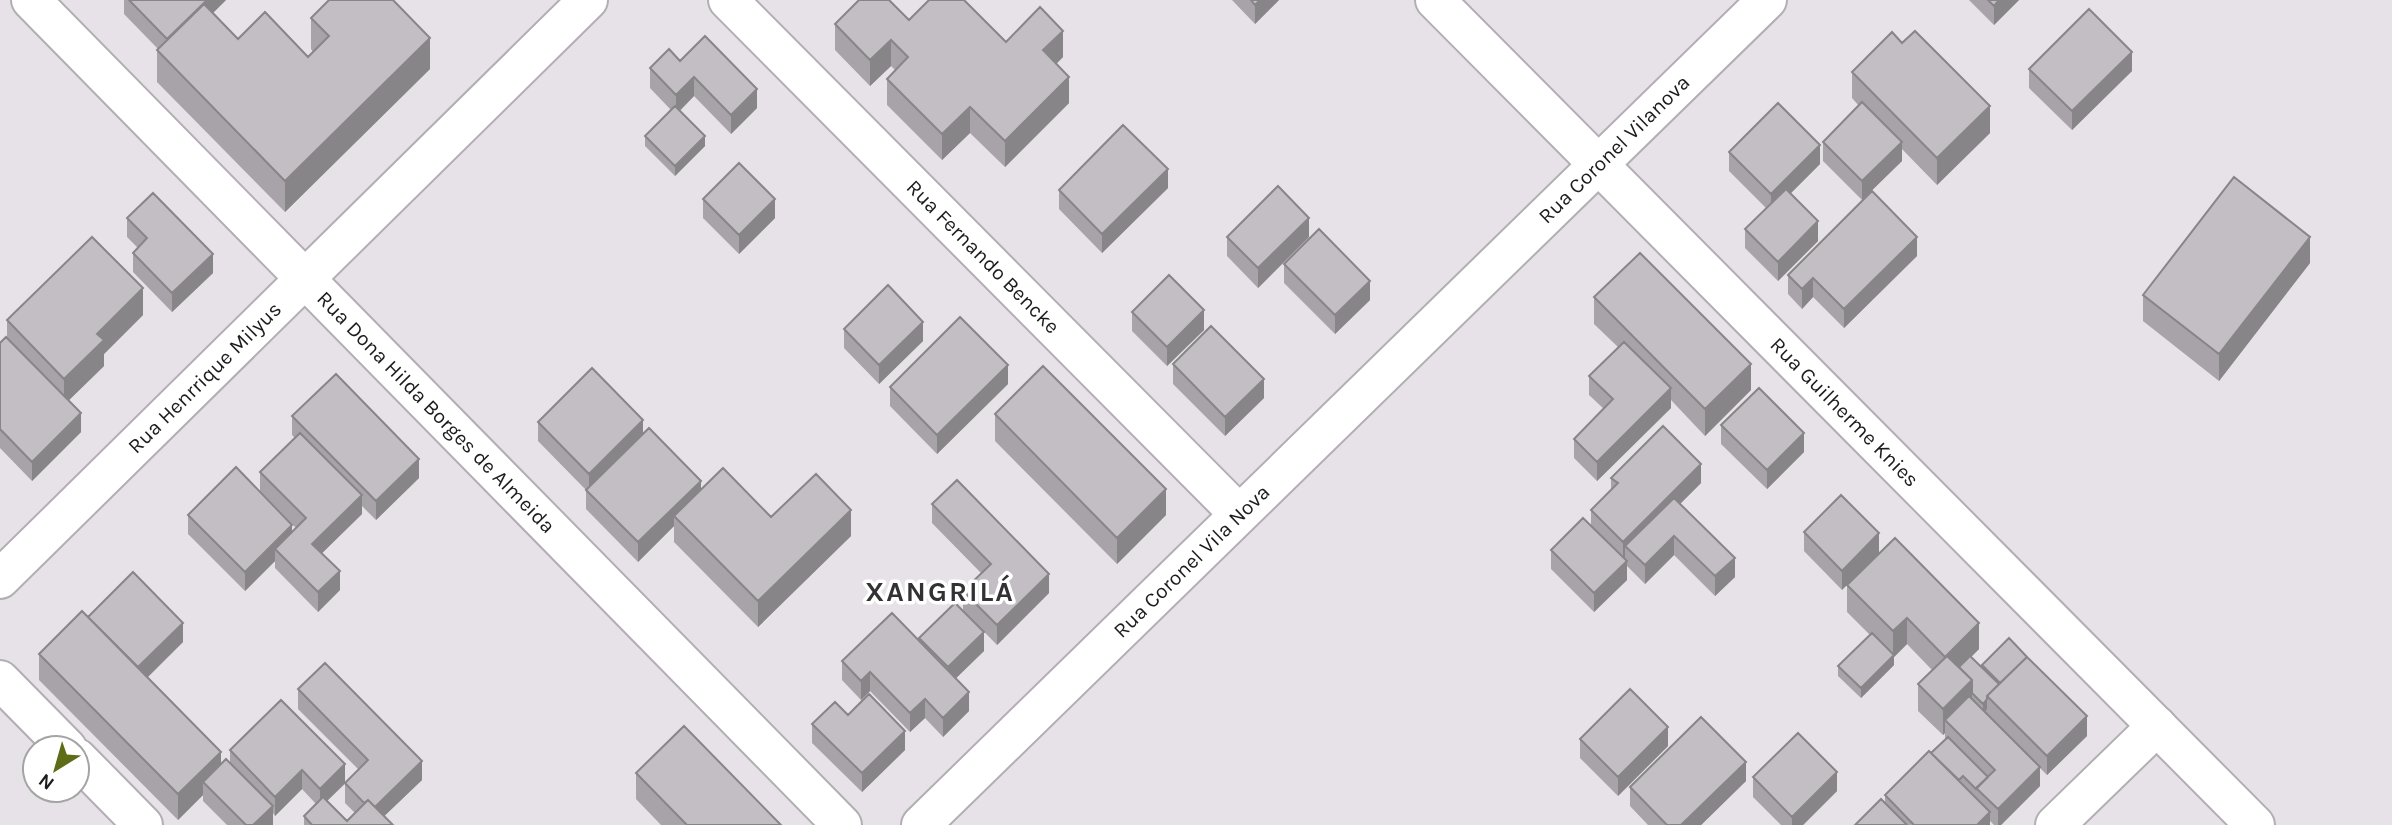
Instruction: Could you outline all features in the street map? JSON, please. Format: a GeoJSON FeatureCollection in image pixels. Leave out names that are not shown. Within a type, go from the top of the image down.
{"type":"FeatureCollection","features":[{"type":"Feature","properties":{"kind":"street","name":"Rua Dona Hilda Borges de Almeida"},"geometry":{"type":"LineString","coordinates":[[31,0],[842,825]]}},
{"type":"Feature","properties":{"kind":"street","name":"Rua Henrrique Milyus"},"geometry":{"type":"LineString","coordinates":[[0,579],[588,0]]}},
{"type":"Feature","properties":{"kind":"street","name":"Rua Fernando Bencke"},"geometry":{"type":"LineString","coordinates":[[728,0],[1239,514]]}},
{"type":"Feature","properties":{"kind":"street","name":"Rua Guilherme Knies"},"geometry":{"type":"LineString","coordinates":[[1435,0],[2255,825]]}},
{"type":"Feature","properties":{"kind":"street","name":"Rua Coronel Vilanova"},"geometry":{"type":"LineString","coordinates":[[1461,296],[1767,0]]}},
{"type":"Feature","properties":{"kind":"street","name":"Rua Coronel Vila Nova"},"geometry":{"type":"LineString","coordinates":[[921,825],[1461,296]]}},
{"type":"Feature","properties":{"kind":"street"},"geometry":{"type":"LineString","coordinates":[[0,680],[53,734]]}},
{"type":"Feature","properties":{"kind":"street"},"geometry":{"type":"LineString","coordinates":[[2055,825],[2157,726]]}},
{"type":"Feature","properties":{"kind":"street"},"geometry":{"type":"LineString","coordinates":[[91,772],[143,825]]}},
{"type":"Feature","properties":{"kind":"building"},"geometry":{"type":"Polygon","coordinates":[[[129,0],[207,0],[167,39],[129,0]]]}},
{"type":"Feature","properties":{"kind":"building"},"geometry":{"type":"Polygon","coordinates":[[[329,0],[393,0],[430,38],[285,181],[157,50],[204,4],[238,39],[265,12],[308,57],[329,36],[311,18],[329,0]]]}},
{"type":"Feature","properties":{"kind":"building"},"geometry":{"type":"Polygon","coordinates":[[[859,0],[889,0],[909,20],[929,0],[964,0],[1006,42],[1040,7],[1063,31],[1043,50],[1069,77],[1005,141],[970,107],[942,134],[887,79],[908,57],[891,40],[870,60],[835,24],[859,0]]]}},
{"type":"Feature","properties":{"kind":"building"},"geometry":{"type":"Polygon","coordinates":[[[1988,0],[1999,0],[1994,6],[1988,0]]]}},
{"type":"Feature","properties":{"kind":"building"},"geometry":{"type":"Polygon","coordinates":[[[2089,9],[2132,52],[2072,111],[2029,69],[2089,9]]]}},
{"type":"Feature","properties":{"kind":"building"},"geometry":{"type":"Polygon","coordinates":[[[1915,31],[1990,106],[1937,158],[1852,72],[1892,32],[1902,43],[1915,31]]]}},
{"type":"Feature","properties":{"kind":"building"},"geometry":{"type":"Polygon","coordinates":[[[705,36],[757,89],[731,115],[694,77],[676,95],[650,68],[669,49],[680,61],[705,36]]]}},
{"type":"Feature","properties":{"kind":"building"},"geometry":{"type":"Polygon","coordinates":[[[1862,102],[1902,142],[1862,181],[1823,142],[1862,102]]]}},
{"type":"Feature","properties":{"kind":"building"},"geometry":{"type":"Polygon","coordinates":[[[1778,103],[1820,145],[1771,194],[1729,152],[1778,103]]]}},
{"type":"Feature","properties":{"kind":"building"},"geometry":{"type":"Polygon","coordinates":[[[675,106],[705,136],[675,166],[645,136],[675,106]]]}},
{"type":"Feature","properties":{"kind":"building"},"geometry":{"type":"Polygon","coordinates":[[[1123,125],[1168,169],[1102,234],[1059,190],[1123,125]]]}},
{"type":"Feature","properties":{"kind":"building"},"geometry":{"type":"Polygon","coordinates":[[[739,163],[775,199],[739,235],[703,199],[739,163]]]}},
{"type":"Feature","properties":{"kind":"building"},"geometry":{"type":"Polygon","coordinates":[[[2234,177],[2310,237],[2219,354],[2143,295],[2234,177]]]}},
{"type":"Feature","properties":{"kind":"building"},"geometry":{"type":"Polygon","coordinates":[[[1278,186],[1309,218],[1258,268],[1227,237],[1278,186]]]}},
{"type":"Feature","properties":{"kind":"building"},"geometry":{"type":"Polygon","coordinates":[[[1786,189],[1818,221],[1778,262],[1745,229],[1786,189]]]}},
{"type":"Feature","properties":{"kind":"building"},"geometry":{"type":"Polygon","coordinates":[[[1872,191],[1917,237],[1844,309],[1813,278],[1802,289],[1788,275],[1872,191]]]}},
{"type":"Feature","properties":{"kind":"building"},"geometry":{"type":"Polygon","coordinates":[[[153,193],[213,254],[172,293],[133,253],[147,238],[127,218],[153,193]]]}},
{"type":"Feature","properties":{"kind":"building"},"geometry":{"type":"Polygon","coordinates":[[[1319,229],[1370,281],[1335,315],[1284,264],[1319,229]]]}},
{"type":"Feature","properties":{"kind":"building"},"geometry":{"type":"Polygon","coordinates":[[[92,237],[143,288],[97,334],[104,340],[64,379],[7,320],[92,237]]]}},
{"type":"Feature","properties":{"kind":"building"},"geometry":{"type":"Polygon","coordinates":[[[1640,253],[1751,364],[1705,409],[1594,297],[1640,253]]]}},
{"type":"Feature","properties":{"kind":"building"},"geometry":{"type":"Polygon","coordinates":[[[1169,275],[1204,310],[1167,347],[1132,312],[1169,275]]]}},
{"type":"Feature","properties":{"kind":"building"},"geometry":{"type":"Polygon","coordinates":[[[888,285],[923,322],[879,365],[844,329],[888,285]]]}},
{"type":"Feature","properties":{"kind":"building"},"geometry":{"type":"Polygon","coordinates":[[[960,317],[1008,365],[937,435],[890,387],[960,317]]]}},
{"type":"Feature","properties":{"kind":"building"},"geometry":{"type":"Polygon","coordinates":[[[1211,326],[1264,379],[1225,417],[1173,364],[1211,326]]]}},
{"type":"Feature","properties":{"kind":"building"},"geometry":{"type":"Polygon","coordinates":[[[6,337],[81,413],[32,462],[0,429],[0,343],[6,337]]]}},
{"type":"Feature","properties":{"kind":"building"},"geometry":{"type":"Polygon","coordinates":[[[1624,342],[1671,388],[1597,462],[1574,439],[1613,399],[1589,376],[1624,342]]]}},
{"type":"Feature","properties":{"kind":"building"},"geometry":{"type":"Polygon","coordinates":[[[1043,366],[1166,489],[1117,538],[995,414],[1043,366]]]}},
{"type":"Feature","properties":{"kind":"building"},"geometry":{"type":"Polygon","coordinates":[[[592,368],[643,420],[589,474],[538,422],[592,368]]]}},
{"type":"Feature","properties":{"kind":"building"},"geometry":{"type":"Polygon","coordinates":[[[336,374],[419,459],[376,501],[292,416],[336,374]]]}},
{"type":"Feature","properties":{"kind":"building"},"geometry":{"type":"Polygon","coordinates":[[[1759,388],[1804,433],[1767,470],[1721,425],[1759,388]]]}},
{"type":"Feature","properties":{"kind":"building"},"geometry":{"type":"Polygon","coordinates":[[[1663,426],[1701,464],[1623,542],[1591,510],[1618,483],[1611,478],[1663,426]]]}},
{"type":"Feature","properties":{"kind":"building"},"geometry":{"type":"Polygon","coordinates":[[[649,428],[701,481],[638,542],[586,490],[649,428]]]}},
{"type":"Feature","properties":{"kind":"building"},"geometry":{"type":"Polygon","coordinates":[[[300,433],[362,495],[312,544],[340,571],[318,592],[275,549],[306,518],[260,472],[300,433]]]}},
{"type":"Feature","properties":{"kind":"building"},"geometry":{"type":"Polygon","coordinates":[[[236,467],[292,525],[245,572],[188,515],[236,467]]]}},
{"type":"Feature","properties":{"kind":"building"},"geometry":{"type":"Polygon","coordinates":[[[723,468],[771,517],[816,474],[851,510],[758,601],[674,516],[723,468]]]}},
{"type":"Feature","properties":{"kind":"building"},"geometry":{"type":"Polygon","coordinates":[[[957,480],[1049,574],[997,625],[963,591],[991,564],[932,504],[957,480]]]}},
{"type":"Feature","properties":{"kind":"building"},"geometry":{"type":"Polygon","coordinates":[[[1841,495],[1879,533],[1842,571],[1804,532],[1841,495]]]}},
{"type":"Feature","properties":{"kind":"building"},"geometry":{"type":"Polygon","coordinates":[[[1674,498],[1735,558],[1715,576],[1674,536],[1645,565],[1625,546],[1674,498]]]}},
{"type":"Feature","properties":{"kind":"building"},"geometry":{"type":"Polygon","coordinates":[[[1583,518],[1627,561],[1594,593],[1551,550],[1583,518]]]}},
{"type":"Feature","properties":{"kind":"building"},"geometry":{"type":"Polygon","coordinates":[[[1895,538],[1979,623],[1945,657],[1907,618],[1893,631],[1847,585],[1895,538]]]}},
{"type":"Feature","properties":{"kind":"building"},"geometry":{"type":"Polygon","coordinates":[[[133,572],[183,623],[138,667],[88,617],[133,572]]]}},
{"type":"Feature","properties":{"kind":"building"},"geometry":{"type":"Polygon","coordinates":[[[955,603],[984,632],[948,667],[919,638],[955,603]]]}},
{"type":"Feature","properties":{"kind":"building"},"geometry":{"type":"Polygon","coordinates":[[[82,611],[221,752],[178,794],[39,654],[82,611]]]}},
{"type":"Feature","properties":{"kind":"building"},"geometry":{"type":"Polygon","coordinates":[[[892,613],[969,692],[943,718],[925,699],[910,713],[870,672],[861,681],[842,661],[892,613]]]}},
{"type":"Feature","properties":{"kind":"building"},"geometry":{"type":"Polygon","coordinates":[[[1872,633],[1894,655],[1861,688],[1838,666],[1872,633]]]}},
{"type":"Feature","properties":{"kind":"building"},"geometry":{"type":"Polygon","coordinates":[[[2009,638],[2028,658],[2000,683],[1982,665],[2009,638]]]}},
{"type":"Feature","properties":{"kind":"building"},"geometry":{"type":"Polygon","coordinates":[[[1947,656],[1972,680],[1943,709],[1918,684],[1947,656]]]}},
{"type":"Feature","properties":{"kind":"building"},"geometry":{"type":"Polygon","coordinates":[[[1970,656],[1999,684],[1983,704],[1972,693],[1972,680],[1959,667],[1970,656]]]}},
{"type":"Feature","properties":{"kind":"building"},"geometry":{"type":"Polygon","coordinates":[[[2027,657],[2087,716],[2047,756],[1987,696],[2027,657]]]}},
{"type":"Feature","properties":{"kind":"building"},"geometry":{"type":"Polygon","coordinates":[[[325,663],[422,761],[375,807],[368,800],[364,803],[345,783],[368,760],[298,689],[325,663]]]}},
{"type":"Feature","properties":{"kind":"building"},"geometry":{"type":"Polygon","coordinates":[[[1630,689],[1668,727],[1618,777],[1580,739],[1630,689]]]}},
{"type":"Feature","properties":{"kind":"building"},"geometry":{"type":"Polygon","coordinates":[[[869,694],[905,731],[862,773],[812,724],[835,702],[848,715],[869,694]]]}},
{"type":"Feature","properties":{"kind":"building"},"geometry":{"type":"Polygon","coordinates":[[[1969,696],[2040,767],[1998,809],[1976,788],[1995,770],[1945,720],[1969,696]]]}},
{"type":"Feature","properties":{"kind":"building"},"geometry":{"type":"Polygon","coordinates":[[[281,700],[345,764],[320,789],[302,770],[275,797],[230,750],[281,700]]]}},
{"type":"Feature","properties":{"kind":"building"},"geometry":{"type":"Polygon","coordinates":[[[1701,717],[1746,762],[1681,825],[1667,825],[1630,787],[1701,717]]]}},
{"type":"Feature","properties":{"kind":"building"},"geometry":{"type":"Polygon","coordinates":[[[684,726],[781,825],[687,825],[636,773],[684,726]]]}},
{"type":"Feature","properties":{"kind":"building"},"geometry":{"type":"Polygon","coordinates":[[[1798,733],[1837,772],[1792,817],[1753,777],[1798,733]]]}},
{"type":"Feature","properties":{"kind":"building"},"geometry":{"type":"Polygon","coordinates":[[[1948,737],[1988,777],[1976,789],[1963,776],[1959,780],[1931,753],[1948,737]]]}},
{"type":"Feature","properties":{"kind":"building"},"geometry":{"type":"Polygon","coordinates":[[[1929,751],[1990,812],[1977,825],[1914,825],[1885,795],[1929,751]]]}},
{"type":"Feature","properties":{"kind":"building"},"geometry":{"type":"Polygon","coordinates":[[[226,759],[273,806],[253,825],[246,825],[203,782],[226,759]]]}},
{"type":"Feature","properties":{"kind":"building"},"geometry":{"type":"Polygon","coordinates":[[[323,797],[347,821],[368,800],[393,825],[312,825],[304,816],[323,797]]]}},
{"type":"Feature","properties":{"kind":"building"},"geometry":{"type":"Polygon","coordinates":[[[1881,799],[1907,825],[1855,825],[1881,799]]]}},
{"type":"Feature","properties":{"kind":"district","name":"XANGRILÁ"},"geometry":{"type":"Point","coordinates":[940,591]}}]}
